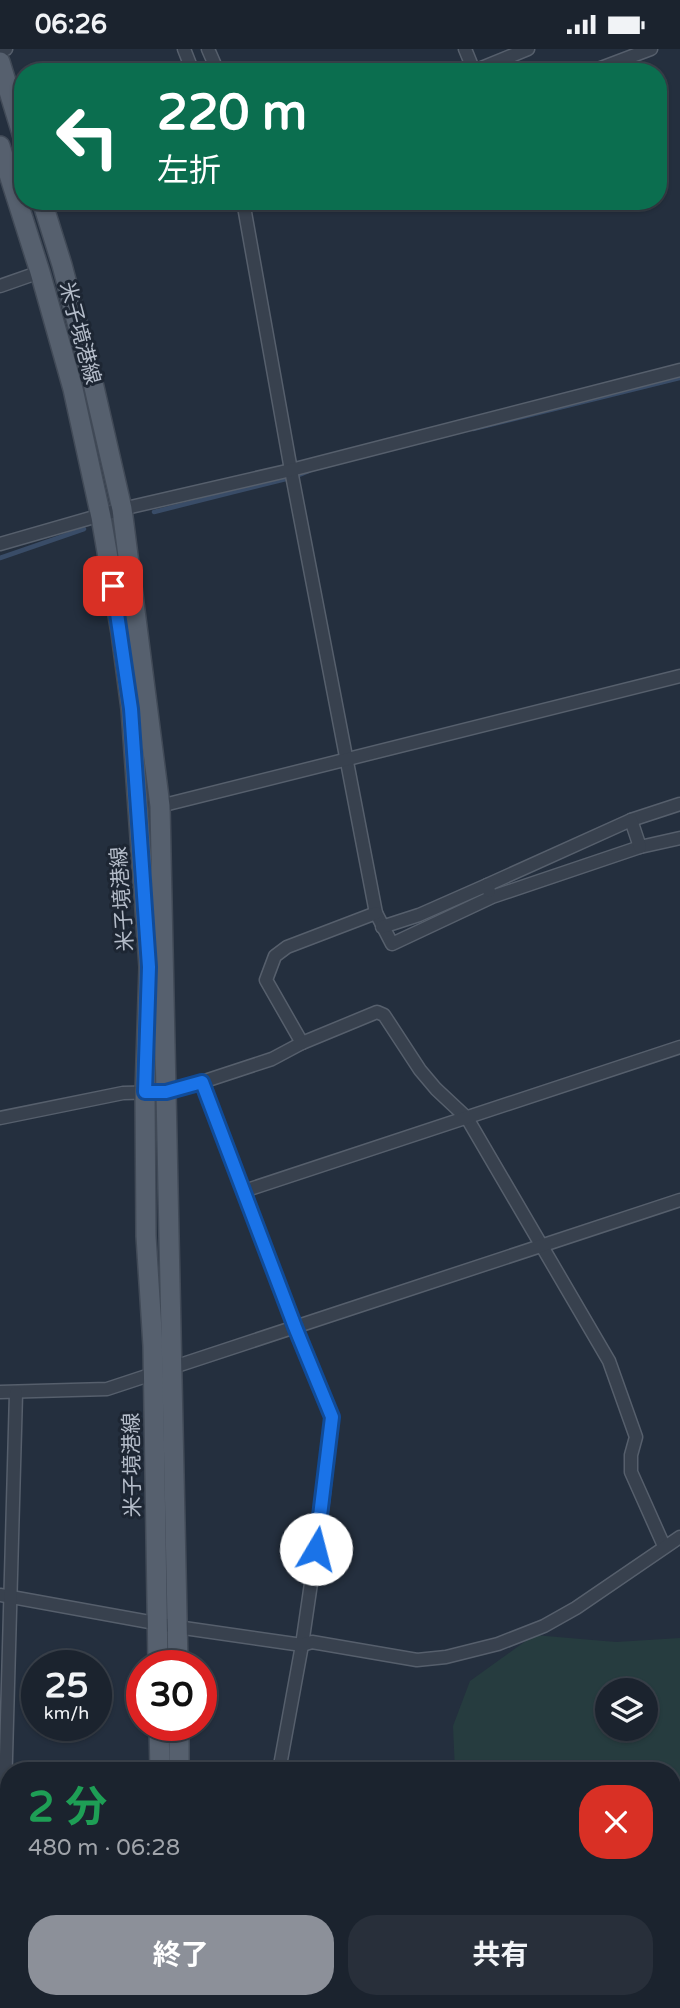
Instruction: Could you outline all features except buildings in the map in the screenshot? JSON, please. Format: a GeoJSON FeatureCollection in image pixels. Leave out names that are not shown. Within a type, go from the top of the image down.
{"type":"FeatureCollection","features":[{"type":"Feature","properties":{"kind":"main road"},"geometry":{"type":"LineString","coordinates":[[0,62],[14,108]]}},
{"type":"Feature","properties":{"kind":"main road","name":"米子境港線"},"geometry":{"type":"LineString","coordinates":[[0,146],[14,190]]}},
{"type":"Feature","properties":{"kind":"main road","name":"米子境港線"},"geometry":{"type":"LineString","coordinates":[[20,210],[73,390],[101,517],[131,709],[149,967],[145,1092],[145,1236],[162,1371],[178,1650]]}},
{"type":"Feature","properties":{"kind":"main road","name":"米子境港線"},"geometry":{"type":"LineString","coordinates":[[45,210],[87,360],[122,509],[160,806],[166,1092],[158,1650]]}},
{"type":"Feature","properties":{"kind":"main road"},"geometry":{"type":"LineString","coordinates":[[159,1741],[160,1762]]}},
{"type":"Feature","properties":{"kind":"main road"},"geometry":{"type":"LineString","coordinates":[[179,1741],[179,1762]]}},
{"type":"Feature","properties":{"kind":"street"},"geometry":{"type":"LineString","coordinates":[[0,51],[6,49]]}},
{"type":"Feature","properties":{"kind":"street"},"geometry":{"type":"LineString","coordinates":[[494,63],[528,49]]}},
{"type":"Feature","properties":{"kind":"street"},"geometry":{"type":"LineString","coordinates":[[614,63],[651,49]]}},
{"type":"Feature","properties":{"kind":"street"},"geometry":{"type":"LineString","coordinates":[[245,210],[290,470],[376,913],[392,944],[489,891],[631,820],[680,804]]}},
{"type":"Feature","properties":{"kind":"street"},"geometry":{"type":"LineString","coordinates":[[0,286],[40,272]]}},
{"type":"Feature","properties":{"kind":"street"},"geometry":{"type":"LineString","coordinates":[[0,544],[122,509],[290,470],[680,370]]}},
{"type":"Feature","properties":{"kind":"street"},"geometry":{"type":"LineString","coordinates":[[160,806],[680,676]]}},
{"type":"Feature","properties":{"kind":"street"},"geometry":{"type":"LineString","coordinates":[[631,820],[640,847]]}},
{"type":"Feature","properties":{"kind":"street"},"geometry":{"type":"LineString","coordinates":[[382,927],[489,891],[680,838]]}},
{"type":"Feature","properties":{"kind":"street"},"geometry":{"type":"LineString","coordinates":[[302,1043],[266,980],[275,956],[287,947],[376,913]]}},
{"type":"Feature","properties":{"kind":"street"},"geometry":{"type":"LineString","coordinates":[[0,1118],[122,1093],[166,1092],[272,1059],[302,1043],[377,1012],[384,1015],[420,1070],[467,1118],[609,1361],[636,1437],[631,1455],[631,1472],[664,1546]]}},
{"type":"Feature","properties":{"kind":"street"},"geometry":{"type":"LineString","coordinates":[[244,1191],[680,1047]]}},
{"type":"Feature","properties":{"kind":"street"},"geometry":{"type":"LineString","coordinates":[[202,1082],[332,1417],[302,1645],[281,1762]]}},
{"type":"Feature","properties":{"kind":"street"},"geometry":{"type":"LineString","coordinates":[[0,1392],[107,1389],[680,1201]]}},
{"type":"Feature","properties":{"kind":"street"},"geometry":{"type":"LineString","coordinates":[[3,1762],[5,1596],[16,1393]]}},
{"type":"Feature","properties":{"kind":"street"},"geometry":{"type":"LineString","coordinates":[[5,1596],[177,1627],[302,1645],[312,1642],[417,1660],[446,1657],[498,1644],[544,1626],[576,1608],[680,1537]]}},
{"type":"Feature","properties":{"kind":"street"},"geometry":{"type":"LineString","coordinates":[[0,1959],[0,1975]]}},
{"type":"Feature","properties":{"kind":"green space"},"geometry":{"type":"Polygon","coordinates":[[[534,1635],[616,1642],[680,1638],[680,1762],[455,1762],[453,1726],[470,1681],[534,1635]]]}},
{"type":"Feature","properties":{"kind":"waterway"},"geometry":{"type":"LineString","coordinates":[[473,429],[680,378]]}},
{"type":"Feature","properties":{"kind":"waterway"},"geometry":{"type":"LineString","coordinates":[[154,512],[309,471]]}},
{"type":"Feature","properties":{"kind":"waterway"},"geometry":{"type":"LineString","coordinates":[[0,558],[84,529]]}},
{"type":"Feature","properties":{"kind":"route"},"geometry":{"type":"LineString","coordinates":[[113,586],[131,709],[149,967],[145,1092],[166,1092],[202,1082],[332,1417],[316,1549]]}}]}
